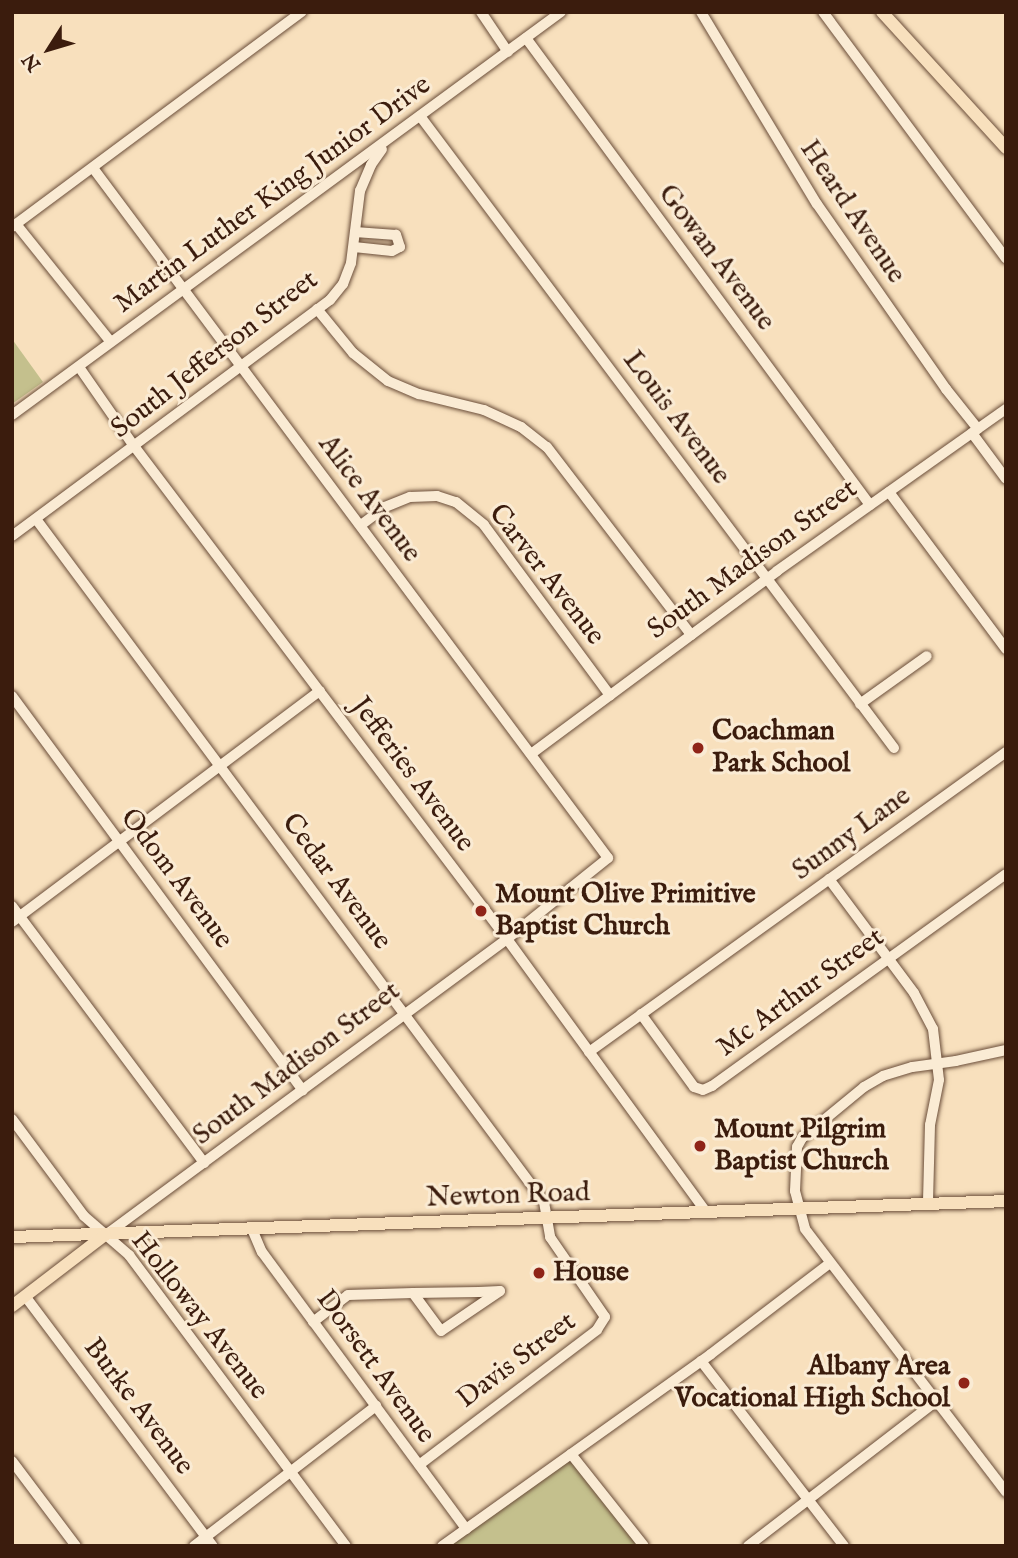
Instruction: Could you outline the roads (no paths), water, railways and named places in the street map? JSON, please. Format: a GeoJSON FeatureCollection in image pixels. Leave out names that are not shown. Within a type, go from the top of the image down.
{"type":"FeatureCollection","features":[{"type":"Feature","properties":{"kind":"main road"},"geometry":{"type":"LineString","coordinates":[[882,12],[1006,148]]}},
{"type":"Feature","properties":{"kind":"main road","name":"Newton Road"},"geometry":{"type":"LineString","coordinates":[[12,1237],[547,1220],[1006,1201]]}},
{"type":"Feature","properties":{"kind":"main road","name":"South Madison Street"},"geometry":{"type":"LineString","coordinates":[[12,1306],[105,1235]]}},
{"type":"Feature","properties":{"kind":"street"},"geometry":{"type":"LineString","coordinates":[[111,342],[14,226],[302,12]]}},
{"type":"Feature","properties":{"kind":"street"},"geometry":{"type":"LineString","coordinates":[[481,12],[508,52]]}},
{"type":"Feature","properties":{"kind":"street","name":"Martin Luther King Junior Drive"},"geometry":{"type":"LineString","coordinates":[[12,415],[561,12]]}},
{"type":"Feature","properties":{"kind":"street","name":"Heard Avenue"},"geometry":{"type":"LineString","coordinates":[[701,12],[817,204],[1006,479]]}},
{"type":"Feature","properties":{"kind":"street"},"geometry":{"type":"LineString","coordinates":[[822,12],[1006,258]]}},
{"type":"Feature","properties":{"kind":"street","name":"Gowan Avenue"},"geometry":{"type":"LineString","coordinates":[[526,38],[870,505]]}},
{"type":"Feature","properties":{"kind":"street","name":"Louis Avenue"},"geometry":{"type":"LineString","coordinates":[[421,116],[894,748]]}},
{"type":"Feature","properties":{"kind":"street","name":"South Jefferson Street"},"geometry":{"type":"LineString","coordinates":[[12,536],[241,367],[317,309],[343,284],[354,247],[365,177],[376,158],[400,131]]}},
{"type":"Feature","properties":{"kind":"street","name":"Alice Avenue"},"geometry":{"type":"LineString","coordinates":[[93,168],[608,858]]}},
{"type":"Feature","properties":{"kind":"street"},"geometry":{"type":"LineString","coordinates":[[354,247],[392,251],[400,247],[396,235],[355,232]]}},
{"type":"Feature","properties":{"kind":"street"},"geometry":{"type":"LineString","coordinates":[[317,309],[353,353],[388,381],[419,394],[484,410],[521,427],[547,447],[586,494],[691,635]]}},
{"type":"Feature","properties":{"kind":"street","name":"Jefferies Avenue"},"geometry":{"type":"LineString","coordinates":[[79,367],[134,446],[507,939],[708,1213]]}},
{"type":"Feature","properties":{"kind":"street","name":"South Madison Street"},"geometry":{"type":"LineString","coordinates":[[531,754],[768,578],[1006,409]]}},
{"type":"Feature","properties":{"kind":"street"},"geometry":{"type":"LineString","coordinates":[[889,492],[1006,649]]}},
{"type":"Feature","properties":{"kind":"street","name":"Carver Avenue"},"geometry":{"type":"LineString","coordinates":[[361,525],[385,507],[410,497],[437,496],[456,502],[484,525],[610,695]]}},
{"type":"Feature","properties":{"kind":"street","name":"Cedar Avenue"},"geometry":{"type":"LineString","coordinates":[[36,519],[544,1202],[551,1237],[605,1317]]}},
{"type":"Feature","properties":{"kind":"street"},"geometry":{"type":"LineString","coordinates":[[860,704],[928,656]]}},
{"type":"Feature","properties":{"kind":"street"},"geometry":{"type":"LineString","coordinates":[[16,919],[320,691]]}},
{"type":"Feature","properties":{"kind":"street","name":"Odom Avenue"},"geometry":{"type":"LineString","coordinates":[[12,696],[303,1090]]}},
{"type":"Feature","properties":{"kind":"street","name":"Sunny Lane"},"geometry":{"type":"LineString","coordinates":[[589,1052],[1006,752]]}},
{"type":"Feature","properties":{"kind":"street","name":"South Madison Street"},"geometry":{"type":"LineString","coordinates":[[105,1235],[507,939],[608,858]]}},
{"type":"Feature","properties":{"kind":"street","name":"Mc Arthur Street"},"geometry":{"type":"LineString","coordinates":[[640,1014],[694,1087],[703,1090],[1006,874]]}},
{"type":"Feature","properties":{"kind":"street"},"geometry":{"type":"LineString","coordinates":[[829,879],[928,1014],[936,1042],[938,1064],[928,1152],[928,1204]]}},
{"type":"Feature","properties":{"kind":"street"},"geometry":{"type":"LineString","coordinates":[[12,906],[16,919],[204,1163]]}},
{"type":"Feature","properties":{"kind":"street"},"geometry":{"type":"LineString","coordinates":[[1006,1050],[912,1067],[883,1076],[805,1133],[797,1147],[794,1191],[805,1229],[1006,1492]]}},
{"type":"Feature","properties":{"kind":"street","name":"Holloway Avenue"},"geometry":{"type":"LineString","coordinates":[[12,1119],[84,1216],[129,1255],[346,1546]]}},
{"type":"Feature","properties":{"kind":"street","name":"Dorsett Avenue"},"geometry":{"type":"LineString","coordinates":[[252,1229],[262,1252],[466,1529]]}},
{"type":"Feature","properties":{"kind":"street"},"geometry":{"type":"LineString","coordinates":[[442,1546],[701,1361],[830,1263]]}},
{"type":"Feature","properties":{"kind":"street"},"geometry":{"type":"LineString","coordinates":[[313,1322],[348,1295],[413,1293],[479,1292],[500,1291],[440,1331],[413,1293]]}},
{"type":"Feature","properties":{"kind":"street","name":"Burke Avenue"},"geometry":{"type":"LineString","coordinates":[[25,1296],[213,1546]]}},
{"type":"Feature","properties":{"kind":"street","name":"Davis Street"},"geometry":{"type":"LineString","coordinates":[[419,1465],[597,1330],[604,1323],[605,1317]]}},
{"type":"Feature","properties":{"kind":"street"},"geometry":{"type":"LineString","coordinates":[[701,1361],[844,1546]]}},
{"type":"Feature","properties":{"kind":"street"},"geometry":{"type":"LineString","coordinates":[[748,1546],[935,1402]]}},
{"type":"Feature","properties":{"kind":"street"},"geometry":{"type":"LineString","coordinates":[[194,1546],[376,1406]]}},
{"type":"Feature","properties":{"kind":"street"},"geometry":{"type":"LineString","coordinates":[[571,1454],[644,1546]]}},
{"type":"Feature","properties":{"kind":"street"},"geometry":{"type":"LineString","coordinates":[[12,1461],[76,1546]]}},
{"type":"Feature","properties":{"kind":"place","name":"Coachman Park School"},"geometry":{"type":"Point","coordinates":[698,748]}},
{"type":"Feature","properties":{"kind":"place","name":"Mount Olive Primitive Baptist Church"},"geometry":{"type":"Point","coordinates":[481,911]}},
{"type":"Feature","properties":{"kind":"place","name":"Mount Pilgrim Baptist Church"},"geometry":{"type":"Point","coordinates":[700,1146]}},
{"type":"Feature","properties":{"kind":"place","name":"House"},"geometry":{"type":"Point","coordinates":[539,1273]}},
{"type":"Feature","properties":{"kind":"place","name":"Albany Area Vocational High School"},"geometry":{"type":"Point","coordinates":[964,1383]}}]}
